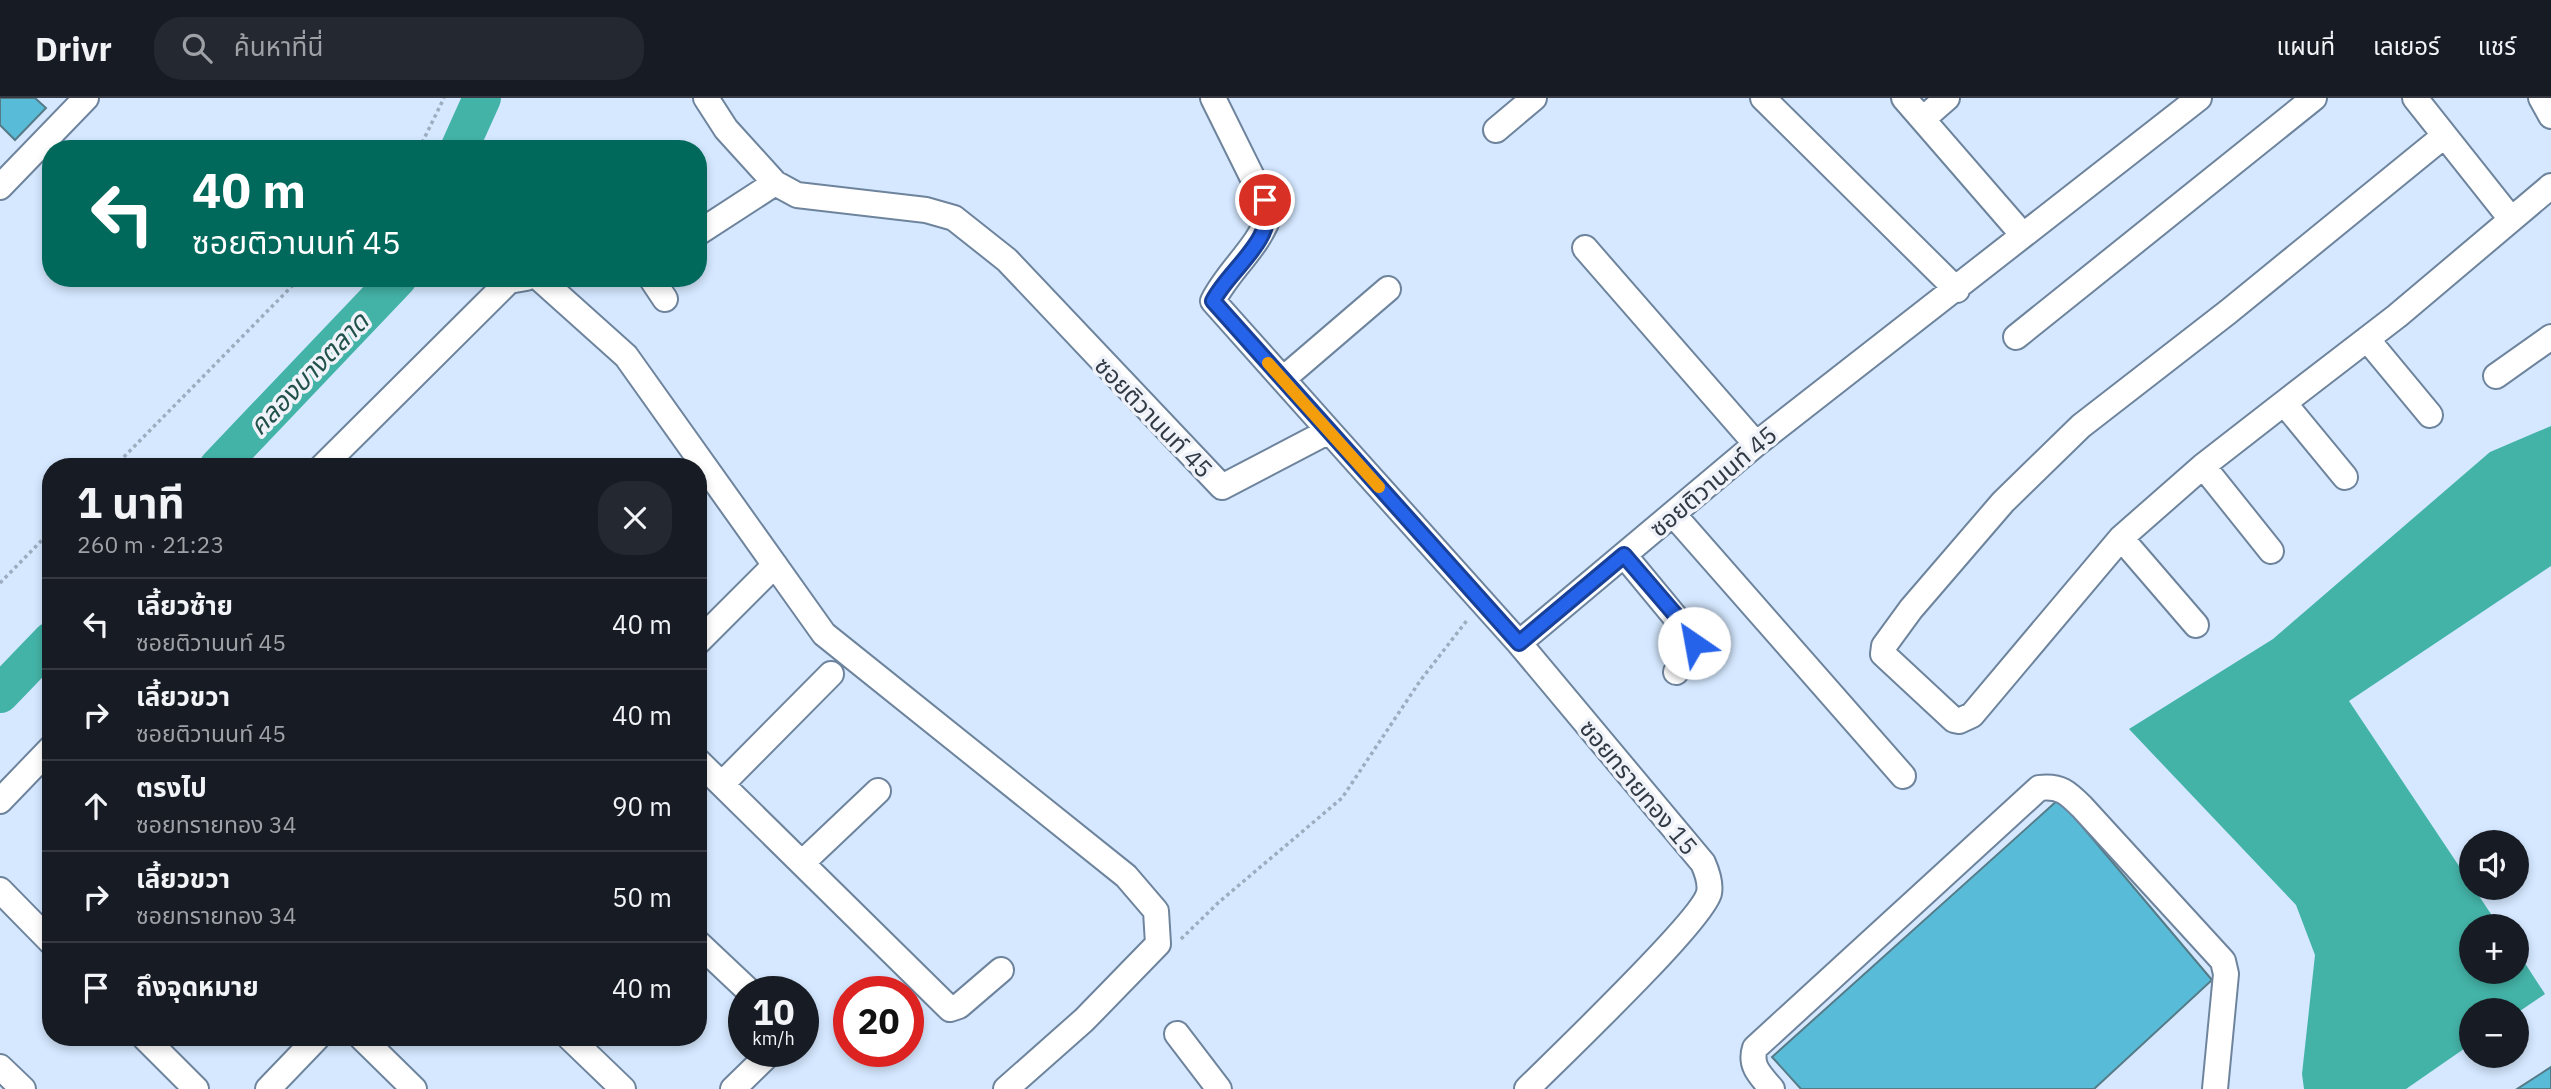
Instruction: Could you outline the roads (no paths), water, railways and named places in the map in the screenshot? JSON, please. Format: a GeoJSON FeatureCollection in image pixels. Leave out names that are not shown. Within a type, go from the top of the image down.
{"type":"FeatureCollection","features":[{"type":"Feature","properties":{"kind":"street"},"geometry":{"type":"LineString","coordinates":[[45,140],[86,98]]}},
{"type":"Feature","properties":{"kind":"street","name":"ซอยติวานนท์ 45"},"geometry":{"type":"LineString","coordinates":[[706,98],[726,129],[775,183],[797,195],[926,210],[954,218],[1007,260],[1222,487],[1329,431]]}},
{"type":"Feature","properties":{"kind":"street"},"geometry":{"type":"LineString","coordinates":[[1213,98],[1270,213],[1254,247],[1224,282],[1213,301],[1519,643]]}},
{"type":"Feature","properties":{"kind":"street"},"geometry":{"type":"LineString","coordinates":[[1496,130],[1534,98]]}},
{"type":"Feature","properties":{"kind":"street"},"geometry":{"type":"LineString","coordinates":[[1763,98],[1957,289]]}},
{"type":"Feature","properties":{"kind":"street"},"geometry":{"type":"LineString","coordinates":[[1904,98],[2022,234]]}},
{"type":"Feature","properties":{"kind":"street"},"geometry":{"type":"LineString","coordinates":[[1923,119],[1947,98]]}},
{"type":"Feature","properties":{"kind":"street","name":"ซอยติวานนท์ 45"},"geometry":{"type":"LineString","coordinates":[[1519,643],[1756,444],[2199,98]]}},
{"type":"Feature","properties":{"kind":"street"},"geometry":{"type":"LineString","coordinates":[[2016,337],[2314,98]]}},
{"type":"Feature","properties":{"kind":"street"},"geometry":{"type":"LineString","coordinates":[[2415,98],[2511,219]]}},
{"type":"Feature","properties":{"kind":"street"},"geometry":{"type":"LineString","coordinates":[[2541,98],[2551,116]]}},
{"type":"Feature","properties":{"kind":"street"},"geometry":{"type":"LineString","coordinates":[[2444,136],[2228,312],[2081,426],[2003,502],[1911,609],[1884,646],[1883,654],[1954,720],[1959,721],[1972,715],[2121,538],[2203,466],[2367,339],[2551,186]]}},
{"type":"Feature","properties":{"kind":"street"},"geometry":{"type":"LineString","coordinates":[[0,187],[42,144]]}},
{"type":"Feature","properties":{"kind":"street"},"geometry":{"type":"LineString","coordinates":[[707,227],[775,183]]}},
{"type":"Feature","properties":{"kind":"street"},"geometry":{"type":"LineString","coordinates":[[1585,248],[1756,444]]}},
{"type":"Feature","properties":{"kind":"street"},"geometry":{"type":"LineString","coordinates":[[331,458],[503,287]]}},
{"type":"Feature","properties":{"kind":"street"},"geometry":{"type":"LineString","coordinates":[[549,287],[626,356],[699,458]]}},
{"type":"Feature","properties":{"kind":"street"},"geometry":{"type":"LineString","coordinates":[[657,287],[665,299]]}},
{"type":"Feature","properties":{"kind":"street"},"geometry":{"type":"LineString","coordinates":[[1283,379],[1388,289]]}},
{"type":"Feature","properties":{"kind":"street"},"geometry":{"type":"LineString","coordinates":[[2496,376],[2551,337]]}},
{"type":"Feature","properties":{"kind":"street"},"geometry":{"type":"LineString","coordinates":[[2367,339],[2430,415]]}},
{"type":"Feature","properties":{"kind":"street"},"geometry":{"type":"LineString","coordinates":[[2284,403],[2345,477]]}},
{"type":"Feature","properties":{"kind":"street"},"geometry":{"type":"LineString","coordinates":[[2203,466],[2272,551]]}},
{"type":"Feature","properties":{"kind":"street"},"geometry":{"type":"LineString","coordinates":[[707,470],[824,634],[1126,876],[1156,911],[1157,944],[1084,1020],[1006,1089]]}},
{"type":"Feature","properties":{"kind":"street"},"geometry":{"type":"LineString","coordinates":[[1674,514],[1903,776]]}},
{"type":"Feature","properties":{"kind":"street"},"geometry":{"type":"LineString","coordinates":[[2121,538],[2196,625]]}},
{"type":"Feature","properties":{"kind":"street"},"geometry":{"type":"LineString","coordinates":[[1624,555],[1691,636],[1694,649],[1676,672]]}},
{"type":"Feature","properties":{"kind":"street"},"geometry":{"type":"LineString","coordinates":[[707,633],[775,565]]}},
{"type":"Feature","properties":{"kind":"street","name":"ซอยทรายทอง 15"},"geometry":{"type":"LineString","coordinates":[[1519,643],[1703,863],[1709,876],[1709,894],[1680,932],[1527,1089]]}},
{"type":"Feature","properties":{"kind":"street"},"geometry":{"type":"LineString","coordinates":[[722,784],[831,674]]}},
{"type":"Feature","properties":{"kind":"street"},"geometry":{"type":"LineString","coordinates":[[0,802],[42,758]]}},
{"type":"Feature","properties":{"kind":"street"},"geometry":{"type":"LineString","coordinates":[[707,770],[950,1009],[959,1006],[1001,970]]}},
{"type":"Feature","properties":{"kind":"street"},"geometry":{"type":"LineString","coordinates":[[1772,1089],[1755,1069],[1752,1058],[1755,1048],[1977,843],[2039,788],[2050,786],[2063,789],[2082,807],[2223,961],[2226,974],[2215,1089]]}},
{"type":"Feature","properties":{"kind":"street"},"geometry":{"type":"LineString","coordinates":[[802,863],[878,791]]}},
{"type":"Feature","properties":{"kind":"street"},"geometry":{"type":"LineString","coordinates":[[0,890],[42,933]]}},
{"type":"Feature","properties":{"kind":"street"},"geometry":{"type":"LineString","coordinates":[[707,951],[733,976]]}},
{"type":"Feature","properties":{"kind":"street"},"geometry":{"type":"LineString","coordinates":[[1177,1034],[1220,1089]]}},
{"type":"Feature","properties":{"kind":"street"},"geometry":{"type":"LineString","coordinates":[[153,1046],[196,1089]]}},
{"type":"Feature","properties":{"kind":"street"},"geometry":{"type":"LineString","coordinates":[[268,1089],[309,1046]]}},
{"type":"Feature","properties":{"kind":"street"},"geometry":{"type":"LineString","coordinates":[[370,1046],[414,1089]]}},
{"type":"Feature","properties":{"kind":"street"},"geometry":{"type":"LineString","coordinates":[[578,1046],[623,1089]]}},
{"type":"Feature","properties":{"kind":"street"},"geometry":{"type":"LineString","coordinates":[[0,1067],[21,1088]]}},
{"type":"Feature","properties":{"kind":"street"},"geometry":{"type":"LineString","coordinates":[[733,1089],[756,1067]]}},
{"type":"Feature","properties":{"kind":"waterway","name":"คลองบางตลาด"},"geometry":{"type":"LineString","coordinates":[[463,140],[482,98]]}},
{"type":"Feature","properties":{"kind":"waterway","name":"คลองบางตลาด"},"geometry":{"type":"LineString","coordinates":[[227,458],[389,287]]}},
{"type":"Feature","properties":{"kind":"waterway","name":"คลองบางตลาด"},"geometry":{"type":"LineString","coordinates":[[0,694],[42,650]]}}]}
